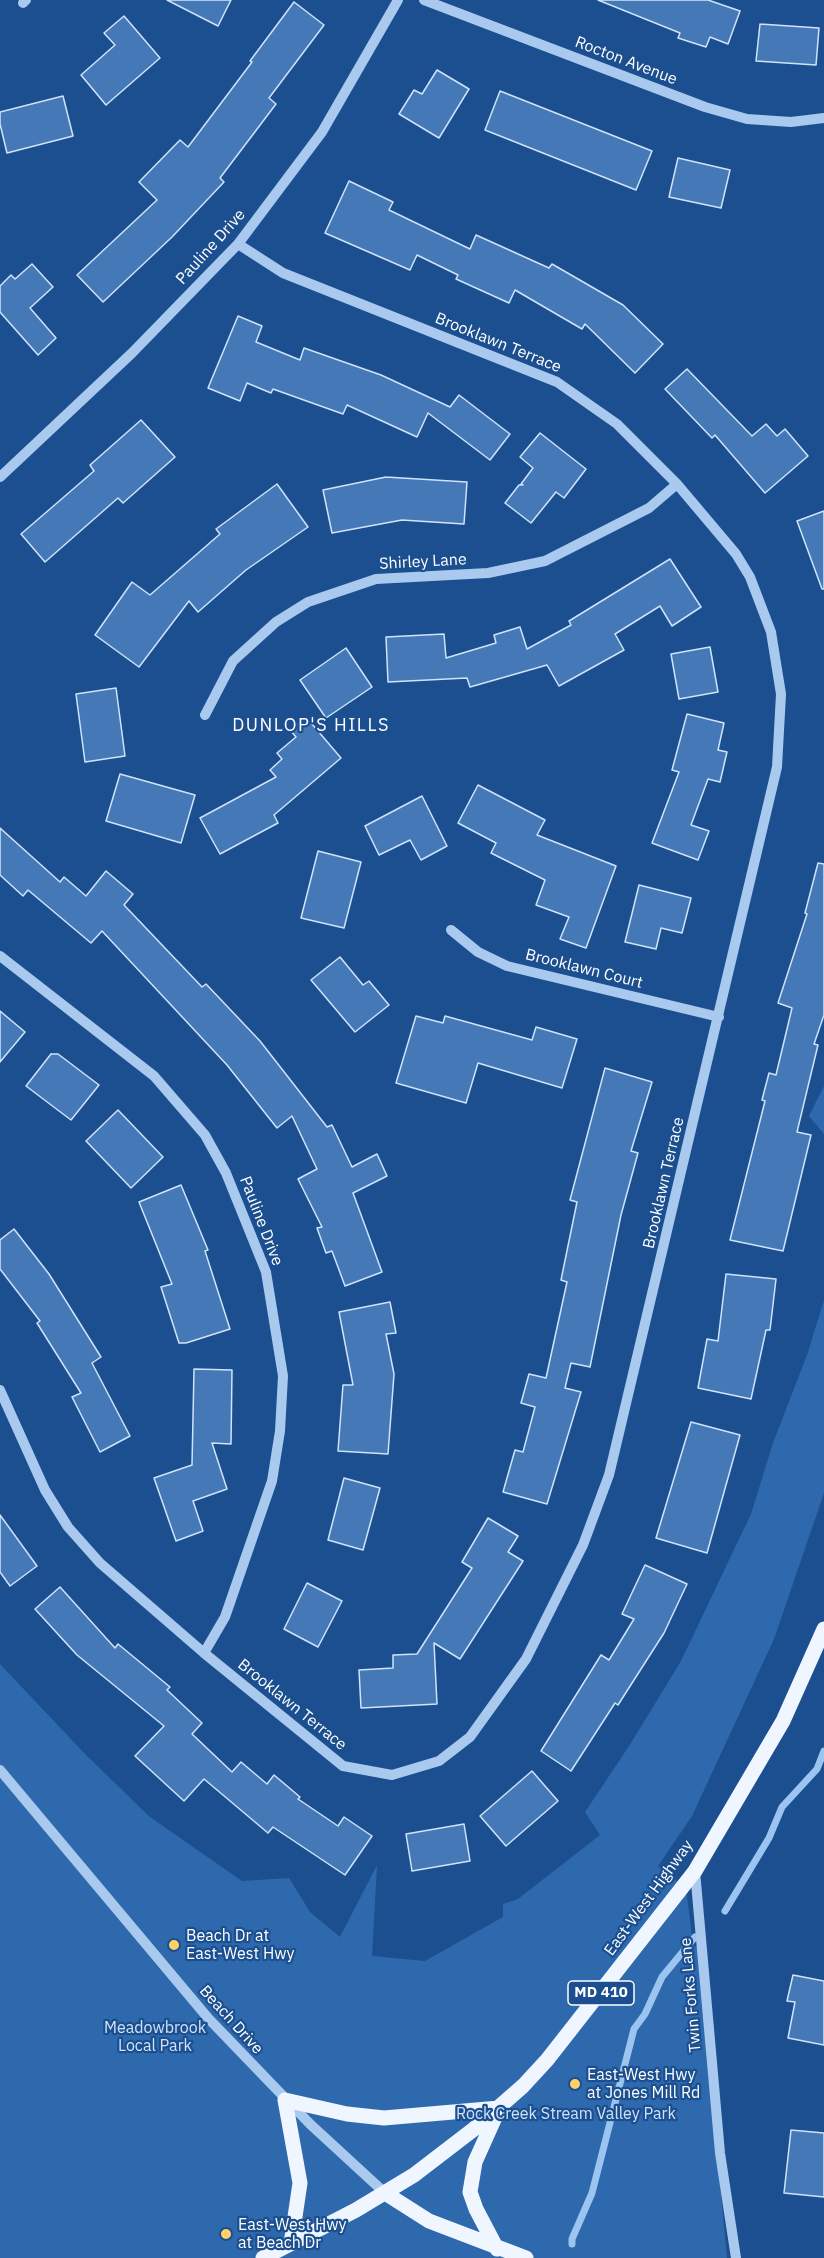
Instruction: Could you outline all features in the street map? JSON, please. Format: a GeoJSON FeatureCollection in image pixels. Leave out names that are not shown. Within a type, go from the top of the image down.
{"type":"FeatureCollection","features":[{"type":"Feature","properties":{"kind":"main road","name":"East-West Highway"},"geometry":{"type":"LineString","coordinates":[[263,2258],[385,2193],[414,2175],[499,2108],[547,2060],[695,1871],[783,1721],[824,1629]]}},
{"type":"Feature","properties":{"kind":"main road"},"geometry":{"type":"LineString","coordinates":[[291,2244],[300,2183],[285,2100],[347,2114],[384,2118],[499,2108],[475,2162],[470,2192],[476,2209],[497,2249]]}},
{"type":"Feature","properties":{"kind":"main road"},"geometry":{"type":"LineString","coordinates":[[385,2193],[429,2221],[497,2249],[526,2258]]}},
{"type":"Feature","properties":{"kind":"street","name":"Pauline Drive"},"geometry":{"type":"LineString","coordinates":[[0,477],[132,352],[238,244],[322,132],[398,0]]}},
{"type":"Feature","properties":{"kind":"street","name":"Rocton Avenue"},"geometry":{"type":"LineString","coordinates":[[424,0],[705,107],[747,119],[791,122],[824,118]]}},
{"type":"Feature","properties":{"kind":"street","name":"Brooklawn Terrace"},"geometry":{"type":"LineString","coordinates":[[0,1390],[45,1490],[68,1527],[100,1563],[204,1653],[343,1766],[392,1775],[438,1761],[470,1737],[526,1659],[583,1545],[609,1475],[777,767],[781,694],[771,632],[750,577],[736,554],[677,484],[617,424],[557,382],[283,273],[238,244]]}},
{"type":"Feature","properties":{"kind":"street","name":"Shirley Lane"},"geometry":{"type":"LineString","coordinates":[[205,715],[233,661],[276,622],[308,602],[376,579],[488,573],[545,561],[649,508],[677,484]]}},
{"type":"Feature","properties":{"kind":"street","name":"Brooklawn Court"},"geometry":{"type":"LineString","coordinates":[[451,930],[478,952],[507,966],[719,1017]]}},
{"type":"Feature","properties":{"kind":"street","name":"Pauline Drive"},"geometry":{"type":"LineString","coordinates":[[0,956],[154,1076],[205,1135],[226,1173],[266,1272],[282,1376],[280,1431],[272,1481],[225,1617],[204,1653]]}},
{"type":"Feature","properties":{"kind":"street","name":"Beach Drive"},"geometry":{"type":"LineString","coordinates":[[0,1770],[208,2018],[285,2100],[385,2193]]}},
{"type":"Feature","properties":{"kind":"street","name":"Twin Forks Lane"},"geometry":{"type":"LineString","coordinates":[[695,1871],[720,2153],[736,2258]]}},
{"type":"Feature","properties":{"kind":"green space"},"geometry":{"type":"Polygon","coordinates":[[[824,1086],[824,1134],[809,1116],[824,1086]]]}},
{"type":"Feature","properties":{"kind":"green space"},"geometry":{"type":"Polygon","coordinates":[[[824,1300],[824,1493],[774,1639],[692,1816],[658,1866],[686,1888],[693,1945],[698,1948],[727,2258],[0,2258],[0,1664],[86,1755],[150,1817],[242,1881],[289,1878],[310,1912],[340,1937],[377,1865],[372,1956],[425,1961],[503,1917],[503,1904],[518,1899],[600,1835],[585,1812],[681,1661],[751,1514],[773,1443],[807,1355],[824,1300]]]}},
{"type":"Feature","properties":{"kind":"building"},"geometry":{"type":"Polygon","coordinates":[[[167,0],[231,0],[218,26],[167,0]]]}},
{"type":"Feature","properties":{"kind":"building"},"geometry":{"type":"Polygon","coordinates":[[[598,0],[708,0],[740,11],[728,44],[710,37],[706,47],[678,38],[680,33],[598,0]]]}},
{"type":"Feature","properties":{"kind":"building"},"geometry":{"type":"Polygon","coordinates":[[[294,2],[324,25],[269,98],[276,104],[220,178],[224,182],[172,237],[103,302],[77,275],[157,200],[139,182],[180,140],[188,147],[294,2]]]}},
{"type":"Feature","properties":{"kind":"building"},"geometry":{"type":"Polygon","coordinates":[[[124,16],[160,58],[106,105],[81,75],[115,45],[104,33],[124,16]]]}},
{"type":"Feature","properties":{"kind":"building"},"geometry":{"type":"Polygon","coordinates":[[[760,24],[819,28],[816,65],[756,61],[760,24]]]}},
{"type":"Feature","properties":{"kind":"building"},"geometry":{"type":"Polygon","coordinates":[[[437,70],[469,89],[439,138],[399,114],[414,90],[422,94],[437,70]]]}},
{"type":"Feature","properties":{"kind":"building"},"geometry":{"type":"Polygon","coordinates":[[[500,91],[652,151],[636,190],[485,130],[500,91]]]}},
{"type":"Feature","properties":{"kind":"building"},"geometry":{"type":"Polygon","coordinates":[[[63,96],[73,136],[7,153],[0,124],[0,112],[63,96]]]}},
{"type":"Feature","properties":{"kind":"building"},"geometry":{"type":"Polygon","coordinates":[[[678,158],[730,170],[721,208],[669,197],[678,158]]]}},
{"type":"Feature","properties":{"kind":"building"},"geometry":{"type":"Polygon","coordinates":[[[349,181],[393,202],[389,210],[470,249],[476,235],[549,268],[552,264],[623,305],[663,344],[635,373],[585,324],[582,329],[515,290],[509,303],[456,279],[458,275],[417,255],[410,270],[325,233],[349,181]]]}},
{"type":"Feature","properties":{"kind":"building"},"geometry":{"type":"Polygon","coordinates":[[[32,264],[53,287],[30,308],[56,338],[38,355],[0,312],[0,286],[11,275],[15,279],[32,264]]]}},
{"type":"Feature","properties":{"kind":"building"},"geometry":{"type":"Polygon","coordinates":[[[238,316],[262,326],[256,342],[300,360],[304,348],[381,375],[450,407],[459,395],[510,434],[490,460],[428,413],[417,437],[347,405],[343,414],[273,389],[271,393],[247,383],[240,401],[208,388],[238,316]]]}},
{"type":"Feature","properties":{"kind":"building"},"geometry":{"type":"Polygon","coordinates":[[[687,369],[752,436],[766,424],[777,436],[785,429],[808,456],[765,493],[715,435],[712,438],[665,389],[687,369]]]}},
{"type":"Feature","properties":{"kind":"building"},"geometry":{"type":"Polygon","coordinates":[[[141,420],[175,457],[123,503],[118,498],[45,562],[21,534],[94,471],[90,465],[141,420]]]}},
{"type":"Feature","properties":{"kind":"building"},"geometry":{"type":"Polygon","coordinates":[[[540,433],[586,469],[564,498],[556,492],[531,523],[505,503],[519,485],[523,485],[521,484],[533,468],[520,457],[540,433]]]}},
{"type":"Feature","properties":{"kind":"building"},"geometry":{"type":"Polygon","coordinates":[[[386,477],[467,482],[464,524],[402,520],[332,533],[323,490],[386,477]]]}},
{"type":"Feature","properties":{"kind":"building"},"geometry":{"type":"Polygon","coordinates":[[[277,484],[308,527],[246,570],[198,612],[189,601],[139,667],[95,635],[132,582],[150,595],[220,534],[216,529],[277,484]]]}},
{"type":"Feature","properties":{"kind":"building"},"geometry":{"type":"Polygon","coordinates":[[[824,511],[824,589],[822,589],[797,521],[824,511]]]}},
{"type":"Feature","properties":{"kind":"building"},"geometry":{"type":"Polygon","coordinates":[[[670,559],[701,607],[672,626],[660,606],[615,634],[624,650],[559,686],[547,665],[470,687],[467,678],[388,682],[386,637],[444,634],[446,658],[496,643],[494,635],[520,627],[527,649],[571,625],[569,621],[670,559]]]}},
{"type":"Feature","properties":{"kind":"building"},"geometry":{"type":"Polygon","coordinates":[[[710,647],[718,692],[679,699],[671,654],[710,647]]]}},
{"type":"Feature","properties":{"kind":"building"},"geometry":{"type":"Polygon","coordinates":[[[346,648],[372,687],[326,718],[300,680],[346,648]]]}},
{"type":"Feature","properties":{"kind":"building"},"geometry":{"type":"Polygon","coordinates":[[[116,688],[125,756],[85,762],[76,694],[116,688]]]}},
{"type":"Feature","properties":{"kind":"building"},"geometry":{"type":"Polygon","coordinates":[[[687,714],[724,723],[718,750],[727,752],[720,782],[708,779],[691,825],[709,831],[698,860],[652,843],[679,772],[672,770],[687,714]]]}},
{"type":"Feature","properties":{"kind":"building"},"geometry":{"type":"Polygon","coordinates":[[[306,717],[341,758],[274,815],[278,823],[220,854],[200,818],[276,777],[270,770],[282,759],[277,753],[296,737],[290,730],[306,717]]]}},
{"type":"Feature","properties":{"kind":"building"},"geometry":{"type":"Polygon","coordinates":[[[120,774],[195,795],[181,843],[106,821],[120,774]]]}},
{"type":"Feature","properties":{"kind":"building"},"geometry":{"type":"Polygon","coordinates":[[[478,785],[545,820],[537,835],[616,866],[586,948],[560,939],[569,917],[536,905],[545,880],[491,853],[496,843],[458,823],[478,785]]]}},
{"type":"Feature","properties":{"kind":"building"},"geometry":{"type":"Polygon","coordinates":[[[422,796],[447,846],[421,860],[410,840],[379,855],[365,826],[422,796]]]}},
{"type":"Feature","properties":{"kind":"building"},"geometry":{"type":"Polygon","coordinates":[[[0,828],[60,882],[64,877],[86,896],[106,871],[133,894],[124,905],[202,987],[206,984],[260,1041],[327,1127],[332,1125],[352,1167],[377,1154],[387,1176],[353,1193],[382,1272],[345,1286],[332,1251],[326,1253],[317,1228],[322,1227],[298,1179],[317,1169],[292,1116],[277,1128],[227,1065],[102,931],[91,943],[28,890],[23,896],[0,875],[0,828]]]}},
{"type":"Feature","properties":{"kind":"building"},"geometry":{"type":"Polygon","coordinates":[[[318,851],[361,862],[344,928],[301,918],[318,851]]]}},
{"type":"Feature","properties":{"kind":"building"},"geometry":{"type":"Polygon","coordinates":[[[818,863],[824,864],[824,1015],[814,1044],[818,1045],[797,1132],[811,1135],[783,1251],[730,1240],[765,1101],[762,1100],[769,1073],[776,1075],[792,1008],[778,1003],[807,914],[805,913],[818,863]]]}},
{"type":"Feature","properties":{"kind":"building"},"geometry":{"type":"Polygon","coordinates":[[[639,885],[691,898],[682,933],[661,928],[656,949],[625,942],[639,885]]]}},
{"type":"Feature","properties":{"kind":"building"},"geometry":{"type":"Polygon","coordinates":[[[340,957],[363,985],[369,981],[389,1005],[355,1032],[311,980],[340,957]]]}},
{"type":"Feature","properties":{"kind":"building"},"geometry":{"type":"Polygon","coordinates":[[[0,1011],[25,1032],[0,1062],[0,1011]]]}},
{"type":"Feature","properties":{"kind":"building"},"geometry":{"type":"Polygon","coordinates":[[[416,1016],[443,1023],[445,1016],[532,1040],[536,1027],[577,1039],[562,1088],[478,1063],[466,1103],[396,1083],[416,1016]]]}},
{"type":"Feature","properties":{"kind":"building"},"geometry":{"type":"Polygon","coordinates":[[[51,1054],[58,1054],[99,1085],[71,1120],[26,1086],[51,1054]]]}},
{"type":"Feature","properties":{"kind":"building"},"geometry":{"type":"Polygon","coordinates":[[[605,1068],[652,1082],[631,1151],[638,1153],[621,1215],[590,1367],[571,1363],[565,1388],[581,1392],[547,1504],[503,1492],[515,1450],[523,1452],[535,1407],[521,1403],[529,1374],[546,1378],[567,1282],[561,1280],[577,1202],[570,1200],[605,1068]]]}},
{"type":"Feature","properties":{"kind":"building"},"geometry":{"type":"Polygon","coordinates":[[[118,1110],[163,1157],[131,1188],[86,1141],[118,1110]]]}},
{"type":"Feature","properties":{"kind":"building"},"geometry":{"type":"Polygon","coordinates":[[[181,1185],[208,1250],[205,1251],[230,1329],[186,1343],[179,1343],[161,1287],[172,1284],[139,1202],[181,1185]]]}},
{"type":"Feature","properties":{"kind":"building"},"geometry":{"type":"Polygon","coordinates":[[[14,1229],[49,1274],[101,1357],[92,1363],[130,1436],[100,1452],[72,1397],[81,1393],[37,1323],[40,1321],[0,1269],[0,1240],[14,1229]]]}},
{"type":"Feature","properties":{"kind":"building"},"geometry":{"type":"Polygon","coordinates":[[[726,1274],[776,1279],[770,1330],[766,1330],[751,1399],[698,1388],[707,1339],[718,1341],[726,1274]]]}},
{"type":"Feature","properties":{"kind":"building"},"geometry":{"type":"Polygon","coordinates":[[[390,1302],[396,1333],[386,1334],[394,1374],[388,1454],[338,1451],[343,1385],[353,1385],[339,1312],[390,1302]]]}},
{"type":"Feature","properties":{"kind":"building"},"geometry":{"type":"Polygon","coordinates":[[[194,1369],[232,1370],[231,1444],[212,1443],[227,1489],[193,1501],[203,1531],[176,1541],[154,1478],[192,1465],[194,1369]]]}},
{"type":"Feature","properties":{"kind":"building"},"geometry":{"type":"Polygon","coordinates":[[[691,1422],[740,1435],[707,1553],[656,1538],[691,1422]]]}},
{"type":"Feature","properties":{"kind":"building"},"geometry":{"type":"Polygon","coordinates":[[[344,1478],[380,1488],[363,1550],[328,1540],[344,1478]]]}},
{"type":"Feature","properties":{"kind":"building"},"geometry":{"type":"Polygon","coordinates":[[[0,1515],[37,1566],[10,1586],[0,1572],[0,1515]]]}},
{"type":"Feature","properties":{"kind":"building"},"geometry":{"type":"Polygon","coordinates":[[[488,1518],[518,1536],[508,1552],[523,1561],[460,1659],[434,1643],[437,1704],[361,1708],[359,1670],[393,1668],[393,1655],[417,1654],[472,1568],[462,1562],[488,1518]]]}},
{"type":"Feature","properties":{"kind":"building"},"geometry":{"type":"Polygon","coordinates":[[[645,1565],[687,1584],[664,1633],[618,1705],[615,1703],[571,1771],[541,1751],[601,1655],[609,1660],[634,1619],[622,1614],[645,1565]]]}},
{"type":"Feature","properties":{"kind":"building"},"geometry":{"type":"Polygon","coordinates":[[[307,1583],[342,1601],[318,1647],[284,1629],[307,1583]]]}},
{"type":"Feature","properties":{"kind":"building"},"geometry":{"type":"Polygon","coordinates":[[[60,1587],[115,1648],[118,1644],[170,1687],[167,1690],[202,1723],[192,1734],[232,1772],[241,1762],[267,1784],[274,1775],[300,1797],[298,1799],[338,1826],[344,1817],[372,1836],[345,1875],[273,1827],[268,1833],[204,1779],[184,1801],[135,1756],[164,1726],[77,1655],[35,1609],[60,1587]]]}},
{"type":"Feature","properties":{"kind":"building"},"geometry":{"type":"Polygon","coordinates":[[[532,1771],[558,1801],[506,1846],[480,1816],[532,1771]]]}},
{"type":"Feature","properties":{"kind":"building"},"geometry":{"type":"Polygon","coordinates":[[[464,1824],[470,1861],[412,1871],[406,1834],[464,1824]]]}},
{"type":"Feature","properties":{"kind":"building"},"geometry":{"type":"Polygon","coordinates":[[[793,1975],[824,1981],[824,2045],[788,2038],[795,2002],[787,2001],[793,1975]]]}},
{"type":"Feature","properties":{"kind":"building"},"geometry":{"type":"Polygon","coordinates":[[[791,2130],[824,2133],[824,2197],[784,2193],[791,2130]]]}},
{"type":"Feature","properties":{"kind":"waterway"},"geometry":{"type":"LineString","coordinates":[[725,1911],[769,1838],[782,1807],[817,1769],[824,1751]]}},
{"type":"Feature","properties":{"kind":"waterway"},"geometry":{"type":"LineString","coordinates":[[572,2244],[572,2239],[592,2193],[634,2029],[645,2014],[662,1977],[695,1937]]}},
{"type":"Feature","properties":{"kind":"place","name":"Beach Dr at East-West Hwy"},"geometry":{"type":"Point","coordinates":[174,1945]}},
{"type":"Feature","properties":{"kind":"place","name":"East-West Hwy at Jones Mill Rd"},"geometry":{"type":"Point","coordinates":[575,2084]}},
{"type":"Feature","properties":{"kind":"place","name":"East-West Hwy at Beach Dr"},"geometry":{"type":"Point","coordinates":[226,2234]}},
{"type":"Feature","properties":{"kind":"district","name":"DUNLOP'S HILLS"},"geometry":{"type":"Point","coordinates":[311,726]}},
{"type":"Feature","properties":{"kind":"park label","name":"Meadowbrook Local Park"},"geometry":{"type":"Point","coordinates":[155,2037]}},
{"type":"Feature","properties":{"kind":"park label","name":"Rock Creek Stream Valley Park"},"geometry":{"type":"Point","coordinates":[566,2114]}}]}
